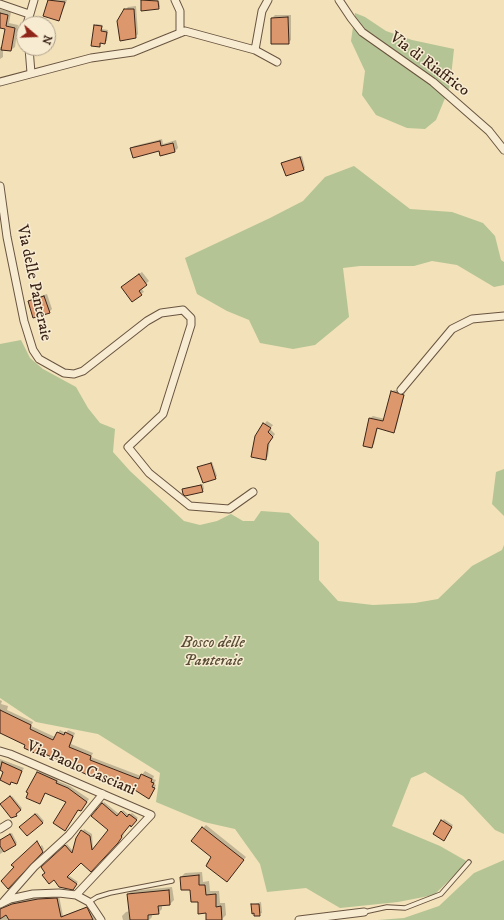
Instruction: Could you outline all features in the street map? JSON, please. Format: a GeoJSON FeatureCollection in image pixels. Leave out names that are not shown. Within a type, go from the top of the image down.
{"type":"FeatureCollection","features":[{"type":"Feature","properties":{"kind":"street"},"geometry":{"type":"LineString","coordinates":[[0,4],[29,14],[34,0]]}},
{"type":"Feature","properties":{"kind":"street"},"geometry":{"type":"LineString","coordinates":[[175,0],[180,12],[180,32]]}},
{"type":"Feature","properties":{"kind":"street"},"geometry":{"type":"LineString","coordinates":[[255,50],[262,11],[268,0]]}},
{"type":"Feature","properties":{"kind":"street","name":"Via di Riaffrico"},"geometry":{"type":"LineString","coordinates":[[339,0],[362,32],[434,82],[489,131],[504,150]]}},
{"type":"Feature","properties":{"kind":"street"},"geometry":{"type":"LineString","coordinates":[[0,82],[91,58],[133,52],[160,43],[180,32],[190,32],[255,50],[277,62]]}},
{"type":"Feature","properties":{"kind":"street"},"geometry":{"type":"LineString","coordinates":[[30,56],[31,73]]}},
{"type":"Feature","properties":{"kind":"street","name":"Via delle Panteraie"},"geometry":{"type":"LineString","coordinates":[[0,186],[7,237],[24,321],[33,350],[40,359],[64,373],[74,374],[83,371],[147,321],[161,313],[183,310],[191,318],[191,325],[163,414],[128,447],[149,473],[190,506],[229,509],[253,492]]}},
{"type":"Feature","properties":{"kind":"street"},"geometry":{"type":"LineString","coordinates":[[401,390],[452,329],[476,318],[504,316]]}},
{"type":"Feature","properties":{"kind":"street","name":"Via Paolo Casciani"},"geometry":{"type":"LineString","coordinates":[[0,751],[151,815],[76,895]]}},
{"type":"Feature","properties":{"kind":"street"},"geometry":{"type":"LineString","coordinates":[[1,903],[29,873],[69,835],[103,794]]}},
{"type":"Feature","properties":{"kind":"street"},"geometry":{"type":"LineString","coordinates":[[0,829],[8,824]]}},
{"type":"Feature","properties":{"kind":"street"},"geometry":{"type":"LineString","coordinates":[[1,903],[33,894],[59,893],[76,895],[89,902],[101,920]]}},
{"type":"Feature","properties":{"kind":"street"},"geometry":{"type":"LineString","coordinates":[[299,920],[364,912]]}},
{"type":"Feature","properties":{"kind":"lane"},"geometry":{"type":"LineString","coordinates":[[364,912],[387,908],[405,908],[441,894],[469,862]]}},
{"type":"Feature","properties":{"kind":"lane"},"geometry":{"type":"LineString","coordinates":[[89,902],[97,897],[110,893],[172,881]]}},
{"type":"Feature","properties":{"kind":"green space"},"geometry":{"type":"Polygon","coordinates":[[[355,13],[365,17],[386,31],[412,40],[454,49],[450,86],[436,120],[425,129],[407,128],[376,115],[362,95],[365,71],[351,41],[355,13]]]}},
{"type":"Feature","properties":{"kind":"green space"},"geometry":{"type":"Polygon","coordinates":[[[354,166],[410,209],[452,212],[483,223],[495,236],[501,260],[504,262],[504,285],[494,287],[457,265],[432,261],[414,266],[360,266],[343,268],[349,317],[315,345],[293,349],[260,343],[249,320],[227,311],[197,294],[185,258],[303,201],[325,177],[354,166]]]}},
{"type":"Feature","properties":{"kind":"green space","name":"Bosco delle Panteraie"},"geometry":{"type":"Polygon","coordinates":[[[21,340],[30,358],[43,369],[76,387],[88,408],[100,423],[115,429],[113,452],[130,471],[184,521],[200,525],[217,521],[231,514],[243,521],[254,521],[261,511],[289,513],[319,542],[319,580],[338,601],[373,605],[415,603],[438,599],[472,566],[502,550],[504,545],[504,834],[495,830],[463,796],[425,772],[411,778],[392,826],[440,846],[468,862],[434,895],[398,902],[340,908],[306,888],[267,892],[260,864],[235,829],[204,822],[156,802],[160,773],[98,734],[36,722],[0,698],[0,344],[21,340]]]}},
{"type":"Feature","properties":{"kind":"green space"},"geometry":{"type":"Polygon","coordinates":[[[504,469],[504,516],[492,504],[496,472],[504,469]]]}},
{"type":"Feature","properties":{"kind":"green space"},"geometry":{"type":"Polygon","coordinates":[[[504,860],[504,920],[378,920],[404,918],[439,906],[474,873],[504,860]]]}},
{"type":"Feature","properties":{"kind":"building"},"geometry":{"type":"Polygon","coordinates":[[[48,0],[65,2],[59,21],[56,20],[56,16],[43,16],[48,0]]]}},
{"type":"Feature","properties":{"kind":"building"},"geometry":{"type":"Polygon","coordinates":[[[141,0],[158,1],[159,9],[141,11],[141,0]]]}},
{"type":"Feature","properties":{"kind":"building"},"geometry":{"type":"Polygon","coordinates":[[[124,9],[134,9],[136,38],[120,41],[117,21],[124,9]]]}},
{"type":"Feature","properties":{"kind":"building"},"geometry":{"type":"Polygon","coordinates":[[[0,13],[8,15],[6,26],[15,28],[11,51],[1,50],[5,29],[0,28],[0,13]]]}},
{"type":"Feature","properties":{"kind":"building"},"geometry":{"type":"Polygon","coordinates":[[[288,17],[289,44],[271,44],[271,18],[288,17]]]}},
{"type":"Feature","properties":{"kind":"building"},"geometry":{"type":"Polygon","coordinates":[[[94,25],[102,26],[101,31],[107,32],[105,44],[100,43],[100,47],[91,46],[94,25]]]}},
{"type":"Feature","properties":{"kind":"building"},"geometry":{"type":"Polygon","coordinates":[[[160,141],[161,146],[173,143],[175,152],[160,156],[159,151],[133,158],[130,148],[160,141]]]}},
{"type":"Feature","properties":{"kind":"building"},"geometry":{"type":"Polygon","coordinates":[[[300,157],[304,170],[286,176],[281,163],[300,157]]]}},
{"type":"Feature","properties":{"kind":"building"},"geometry":{"type":"Polygon","coordinates":[[[139,274],[147,285],[139,291],[142,295],[132,302],[121,287],[139,274]]]}},
{"type":"Feature","properties":{"kind":"building"},"geometry":{"type":"Polygon","coordinates":[[[44,296],[50,313],[33,318],[28,301],[44,296]]]}},
{"type":"Feature","properties":{"kind":"building"},"geometry":{"type":"Polygon","coordinates":[[[391,391],[404,395],[394,433],[377,428],[372,448],[363,446],[369,418],[383,421],[391,391]]]}},
{"type":"Feature","properties":{"kind":"building"},"geometry":{"type":"Polygon","coordinates":[[[263,423],[271,428],[268,432],[273,437],[268,444],[266,460],[251,457],[255,436],[263,423]]]}},
{"type":"Feature","properties":{"kind":"building"},"geometry":{"type":"Polygon","coordinates":[[[211,463],[216,479],[203,483],[197,467],[211,463]]]}},
{"type":"Feature","properties":{"kind":"building"},"geometry":{"type":"Polygon","coordinates":[[[201,485],[203,492],[185,496],[183,494],[182,489],[201,485]]]}},
{"type":"Feature","properties":{"kind":"building"},"geometry":{"type":"Polygon","coordinates":[[[0,710],[31,725],[30,729],[53,740],[57,732],[64,735],[65,732],[73,736],[69,747],[91,756],[90,760],[139,779],[141,774],[152,779],[151,782],[154,783],[152,787],[155,788],[149,799],[130,787],[129,789],[105,778],[103,782],[68,766],[69,764],[42,753],[41,756],[24,748],[25,745],[0,733],[0,710]]]}},
{"type":"Feature","properties":{"kind":"building"},"geometry":{"type":"Polygon","coordinates":[[[2,762],[22,771],[17,784],[11,782],[10,785],[0,780],[3,772],[0,770],[2,762]]]}},
{"type":"Feature","properties":{"kind":"building"},"geometry":{"type":"Polygon","coordinates":[[[37,772],[57,781],[56,783],[68,788],[87,802],[81,811],[78,810],[65,831],[53,823],[66,802],[45,793],[40,804],[26,798],[28,793],[26,792],[37,772]]]}},
{"type":"Feature","properties":{"kind":"building"},"geometry":{"type":"Polygon","coordinates":[[[10,796],[21,810],[16,814],[17,816],[11,818],[0,804],[10,796]]]}},
{"type":"Feature","properties":{"kind":"building"},"geometry":{"type":"Polygon","coordinates":[[[102,803],[117,816],[121,811],[127,817],[129,814],[137,820],[131,827],[130,825],[121,836],[122,837],[118,843],[91,872],[81,863],[67,877],[77,884],[73,890],[59,887],[54,880],[49,884],[42,875],[45,873],[41,867],[65,845],[72,853],[76,838],[81,830],[90,836],[92,850],[108,830],[91,816],[102,803]]]}},
{"type":"Feature","properties":{"kind":"building"},"geometry":{"type":"Polygon","coordinates":[[[35,814],[43,823],[27,836],[19,827],[35,814]]]}},
{"type":"Feature","properties":{"kind":"building"},"geometry":{"type":"Polygon","coordinates":[[[441,820],[452,827],[444,841],[433,834],[441,820]]]}},
{"type":"Feature","properties":{"kind":"building"},"geometry":{"type":"Polygon","coordinates":[[[202,827],[244,860],[227,882],[206,866],[211,857],[191,841],[202,827]]]}},
{"type":"Feature","properties":{"kind":"building"},"geometry":{"type":"Polygon","coordinates":[[[10,834],[16,845],[4,852],[0,846],[0,840],[10,834]]]}},
{"type":"Feature","properties":{"kind":"building"},"geometry":{"type":"Polygon","coordinates":[[[37,841],[43,852],[8,889],[1,881],[14,867],[11,865],[37,841]]]}},
{"type":"Feature","properties":{"kind":"building"},"geometry":{"type":"Polygon","coordinates":[[[199,875],[199,885],[205,885],[206,895],[216,894],[216,907],[221,906],[222,920],[206,920],[206,913],[198,914],[198,902],[191,902],[190,890],[181,890],[180,877],[199,875]]]}},
{"type":"Feature","properties":{"kind":"building"},"geometry":{"type":"Polygon","coordinates":[[[169,890],[170,905],[158,906],[159,914],[148,915],[148,920],[130,920],[127,894],[169,890]]]}},
{"type":"Feature","properties":{"kind":"building"},"geometry":{"type":"Polygon","coordinates":[[[57,898],[61,917],[87,907],[93,920],[9,920],[6,915],[0,919],[0,909],[12,904],[38,899],[57,898]]]}},
{"type":"Feature","properties":{"kind":"building"},"geometry":{"type":"Polygon","coordinates":[[[251,904],[259,904],[260,916],[254,916],[254,913],[252,914],[251,904]]]}}]}
